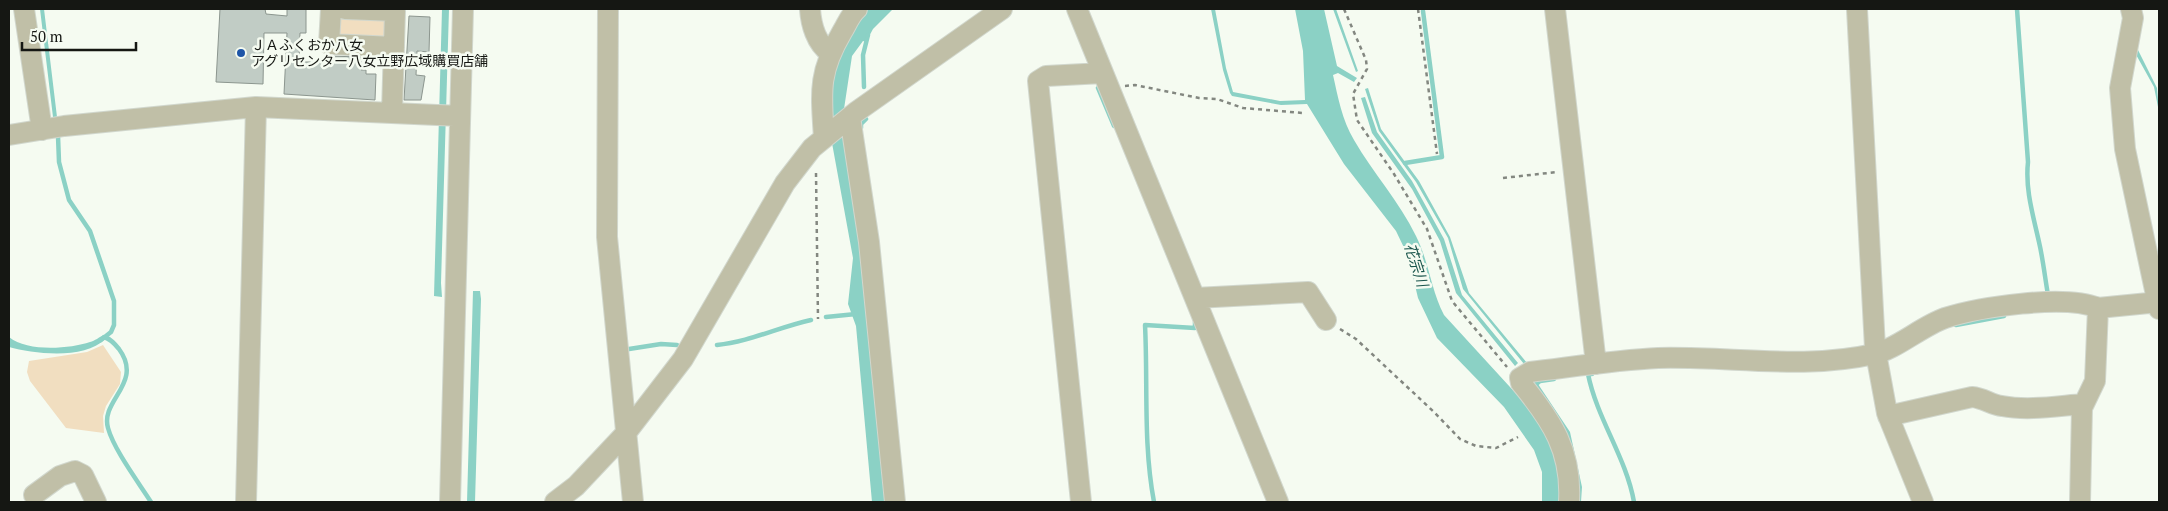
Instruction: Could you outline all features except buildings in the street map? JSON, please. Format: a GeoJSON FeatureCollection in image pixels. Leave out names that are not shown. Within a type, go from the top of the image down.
{"type":"FeatureCollection","features":[{"type":"Feature","properties":{"kind":"street"},"geometry":{"type":"LineString","coordinates":[[24,9],[42,130]]}},
{"type":"Feature","properties":{"kind":"street"},"geometry":{"type":"LineString","coordinates":[[331,9],[329,44],[394,47]]}},
{"type":"Feature","properties":{"kind":"street"},"geometry":{"type":"LineString","coordinates":[[346,9],[395,11],[392,112]]}},
{"type":"Feature","properties":{"kind":"street"},"geometry":{"type":"LineString","coordinates":[[450,502],[463,9]]}},
{"type":"Feature","properties":{"kind":"street"},"geometry":{"type":"LineString","coordinates":[[608,9],[607,237],[633,502]]}},
{"type":"Feature","properties":{"kind":"street"},"geometry":{"type":"LineString","coordinates":[[810,9],[811,25],[824,49],[830,53]]}},
{"type":"Feature","properties":{"kind":"street"},"geometry":{"type":"LineString","coordinates":[[818,143],[824,65],[857,9]]}},
{"type":"Feature","properties":{"kind":"street"},"geometry":{"type":"LineString","coordinates":[[556,502],[576,486],[626,434],[683,359],[785,182],[818,143],[850,117],[1002,9]]}},
{"type":"Feature","properties":{"kind":"street"},"geometry":{"type":"LineString","coordinates":[[1076,9],[1278,502]]}},
{"type":"Feature","properties":{"kind":"street"},"geometry":{"type":"LineString","coordinates":[[1555,9],[1596,364]]}},
{"type":"Feature","properties":{"kind":"street"},"geometry":{"type":"LineString","coordinates":[[1856,9],[1876,354],[1888,416],[1924,502]]}},
{"type":"Feature","properties":{"kind":"street"},"geometry":{"type":"LineString","coordinates":[[1569,502],[1566,459],[1560,438],[1544,412],[1521,383],[1520,378],[1530,372],[1658,358],[1818,362],[1876,354],[1945,318],[2037,302],[2065,301],[2089,304],[2098,308],[2159,304],[2125,150],[2120,88],[2133,18],[2131,9]]}},
{"type":"Feature","properties":{"kind":"street"},"geometry":{"type":"LineString","coordinates":[[1081,502],[1038,81],[1046,76],[1106,81]]}},
{"type":"Feature","properties":{"kind":"street"},"geometry":{"type":"LineString","coordinates":[[246,502],[256,107]]}},
{"type":"Feature","properties":{"kind":"street"},"geometry":{"type":"LineString","coordinates":[[9,135],[256,107],[460,116]]}},
{"type":"Feature","properties":{"kind":"street"},"geometry":{"type":"LineString","coordinates":[[850,117],[869,242],[895,502]]}},
{"type":"Feature","properties":{"kind":"street"},"geometry":{"type":"LineString","coordinates":[[1195,298],[1308,292],[1326,320]]}},
{"type":"Feature","properties":{"kind":"street"},"geometry":{"type":"LineString","coordinates":[[2080,502],[2084,404],[2095,381],[2098,308]]}},
{"type":"Feature","properties":{"kind":"street"},"geometry":{"type":"LineString","coordinates":[[1888,416],[1972,397],[1983,398],[1999,406],[2013,408],[2084,404]]}},
{"type":"Feature","properties":{"kind":"street"},"geometry":{"type":"LineString","coordinates":[[34,495],[60,476],[75,471],[83,475],[96,502]]}},
{"type":"Feature","properties":{"kind":"path"},"geometry":{"type":"LineString","coordinates":[[1344,9],[1366,60],[1367,70],[1353,94],[1358,120],[1394,174],[1427,229],[1452,301],[1521,383]]}},
{"type":"Feature","properties":{"kind":"path"},"geometry":{"type":"LineString","coordinates":[[1418,9],[1438,154]]}},
{"type":"Feature","properties":{"kind":"path"},"geometry":{"type":"LineString","coordinates":[[1106,81],[1229,102],[1243,108],[1303,113]]}},
{"type":"Feature","properties":{"kind":"path"},"geometry":{"type":"LineString","coordinates":[[818,143],[816,170],[818,319]]}},
{"type":"Feature","properties":{"kind":"path"},"geometry":{"type":"LineString","coordinates":[[1503,178],[1560,172],[1573,167]]}},
{"type":"Feature","properties":{"kind":"path"},"geometry":{"type":"LineString","coordinates":[[1326,320],[1356,339],[1460,439],[1476,446],[1496,448],[1518,437]]}},
{"type":"Feature","properties":{"kind":"shaded area"},"geometry":{"type":"Polygon","coordinates":[[[386,15],[386,38],[337,37],[338,16],[386,15]]]}},
{"type":"Feature","properties":{"kind":"shaded area"},"geometry":{"type":"Polygon","coordinates":[[[103,345],[121,372],[120,384],[106,406],[103,416],[104,433],[66,428],[30,381],[27,372],[29,361],[87,352],[103,345]]]}},
{"type":"Feature","properties":{"kind":"water"},"geometry":{"type":"Polygon","coordinates":[[[40,9],[44,9],[57,117],[53,117],[40,9]]]}},
{"type":"Feature","properties":{"kind":"water"},"geometry":{"type":"Polygon","coordinates":[[[442,9],[449,9],[442,297],[434,296],[442,9]]]}},
{"type":"Feature","properties":{"kind":"water"},"geometry":{"type":"Polygon","coordinates":[[[865,9],[893,9],[873,29],[866,42],[863,41],[852,56],[844,109],[860,219],[886,502],[872,502],[856,326],[848,304],[853,258],[832,143],[828,84],[836,51],[865,9]]]}},
{"type":"Feature","properties":{"kind":"water","name":"花宗川"},"geometry":{"type":"Polygon","coordinates":[[[1211,9],[1215,9],[1226,68],[1233,92],[1280,101],[1305,100],[1303,51],[1295,9],[1324,9],[1337,66],[1357,78],[1354,82],[1338,73],[1333,75],[1346,124],[1361,152],[1402,211],[1416,236],[1444,315],[1532,411],[1557,454],[1562,502],[1542,502],[1542,472],[1534,450],[1504,407],[1437,338],[1418,298],[1408,256],[1396,231],[1344,164],[1307,104],[1281,105],[1232,96],[1223,70],[1211,9]]]}},
{"type":"Feature","properties":{"kind":"water"},"geometry":{"type":"Polygon","coordinates":[[[1333,9],[1336,9],[1358,71],[1356,72],[1333,9]]]}},
{"type":"Feature","properties":{"kind":"water"},"geometry":{"type":"Polygon","coordinates":[[[2136,46],[2157,88],[2159,112],[2154,87],[2134,51],[2136,46]]]}},
{"type":"Feature","properties":{"kind":"water"},"geometry":{"type":"Polygon","coordinates":[[[1368,88],[1381,129],[1419,181],[1450,237],[1469,293],[1527,363],[1524,364],[1463,289],[1448,238],[1416,182],[1379,131],[1365,89],[1368,88]]]}},
{"type":"Feature","properties":{"kind":"water"},"geometry":{"type":"Polygon","coordinates":[[[1365,97],[1377,132],[1412,181],[1444,239],[1462,295],[1518,363],[1515,366],[1456,293],[1440,241],[1412,189],[1372,133],[1361,98],[1365,97]]]}},
{"type":"Feature","properties":{"kind":"water"},"geometry":{"type":"Polygon","coordinates":[[[473,291],[480,291],[481,299],[475,502],[467,502],[473,291]]]}},
{"type":"Feature","properties":{"kind":"water"},"geometry":{"type":"Polygon","coordinates":[[[104,335],[105,339],[96,346],[72,353],[32,352],[9,347],[9,337],[26,345],[48,348],[81,344],[104,335]]]}},
{"type":"Feature","properties":{"kind":"water"},"geometry":{"type":"Polygon","coordinates":[[[1536,381],[1570,432],[1582,487],[1581,502],[1577,502],[1532,384],[1536,381]]]}},
{"type":"Feature","properties":{"kind":"waterway"},"geometry":{"type":"LineString","coordinates":[[2017,9],[2029,192],[2048,295]]}},
{"type":"Feature","properties":{"kind":"waterway"},"geometry":{"type":"LineString","coordinates":[[1405,163],[1442,157],[1423,11]]}},
{"type":"Feature","properties":{"kind":"waterway"},"geometry":{"type":"LineString","coordinates":[[864,87],[863,55],[868,35]]}},
{"type":"Feature","properties":{"kind":"waterway"},"geometry":{"type":"LineString","coordinates":[[1098,88],[1114,126]]}},
{"type":"Feature","properties":{"kind":"waterway"},"geometry":{"type":"LineString","coordinates":[[861,128],[861,124],[866,119]]}},
{"type":"Feature","properties":{"kind":"waterway"},"geometry":{"type":"LineString","coordinates":[[58,136],[59,162],[69,200],[90,231],[114,301],[114,325],[111,332],[101,340]]}},
{"type":"Feature","properties":{"kind":"waterway"},"geometry":{"type":"LineString","coordinates":[[826,317],[856,314]]}},
{"type":"Feature","properties":{"kind":"waterway"},"geometry":{"type":"LineString","coordinates":[[1956,325],[2004,316]]}},
{"type":"Feature","properties":{"kind":"waterway"},"geometry":{"type":"LineString","coordinates":[[717,345],[741,341],[811,320]]}},
{"type":"Feature","properties":{"kind":"waterway"},"geometry":{"type":"LineString","coordinates":[[1154,502],[1148,458],[1145,325],[1195,328],[1195,322]]}},
{"type":"Feature","properties":{"kind":"waterway"},"geometry":{"type":"LineString","coordinates":[[104,337],[111,340],[119,349],[125,361],[127,372],[110,409],[107,418],[108,428],[121,456],[151,502]]}},
{"type":"Feature","properties":{"kind":"waterway"},"geometry":{"type":"LineString","coordinates":[[629,349],[661,344],[677,345]]}},
{"type":"Feature","properties":{"kind":"waterway"},"geometry":{"type":"LineString","coordinates":[[1592,374],[1588,374],[1592,391],[1625,469],[1634,502]]}},
{"type":"Feature","properties":{"kind":"waterway"},"geometry":{"type":"LineString","coordinates":[[1535,385],[1540,381],[1554,379]]}},
{"type":"Feature","properties":{"kind":"place","name":"ＪＡふくおか八女 アグリセンター八女立野広域購買店舗"},"geometry":{"type":"Point","coordinates":[241,53]}}]}
